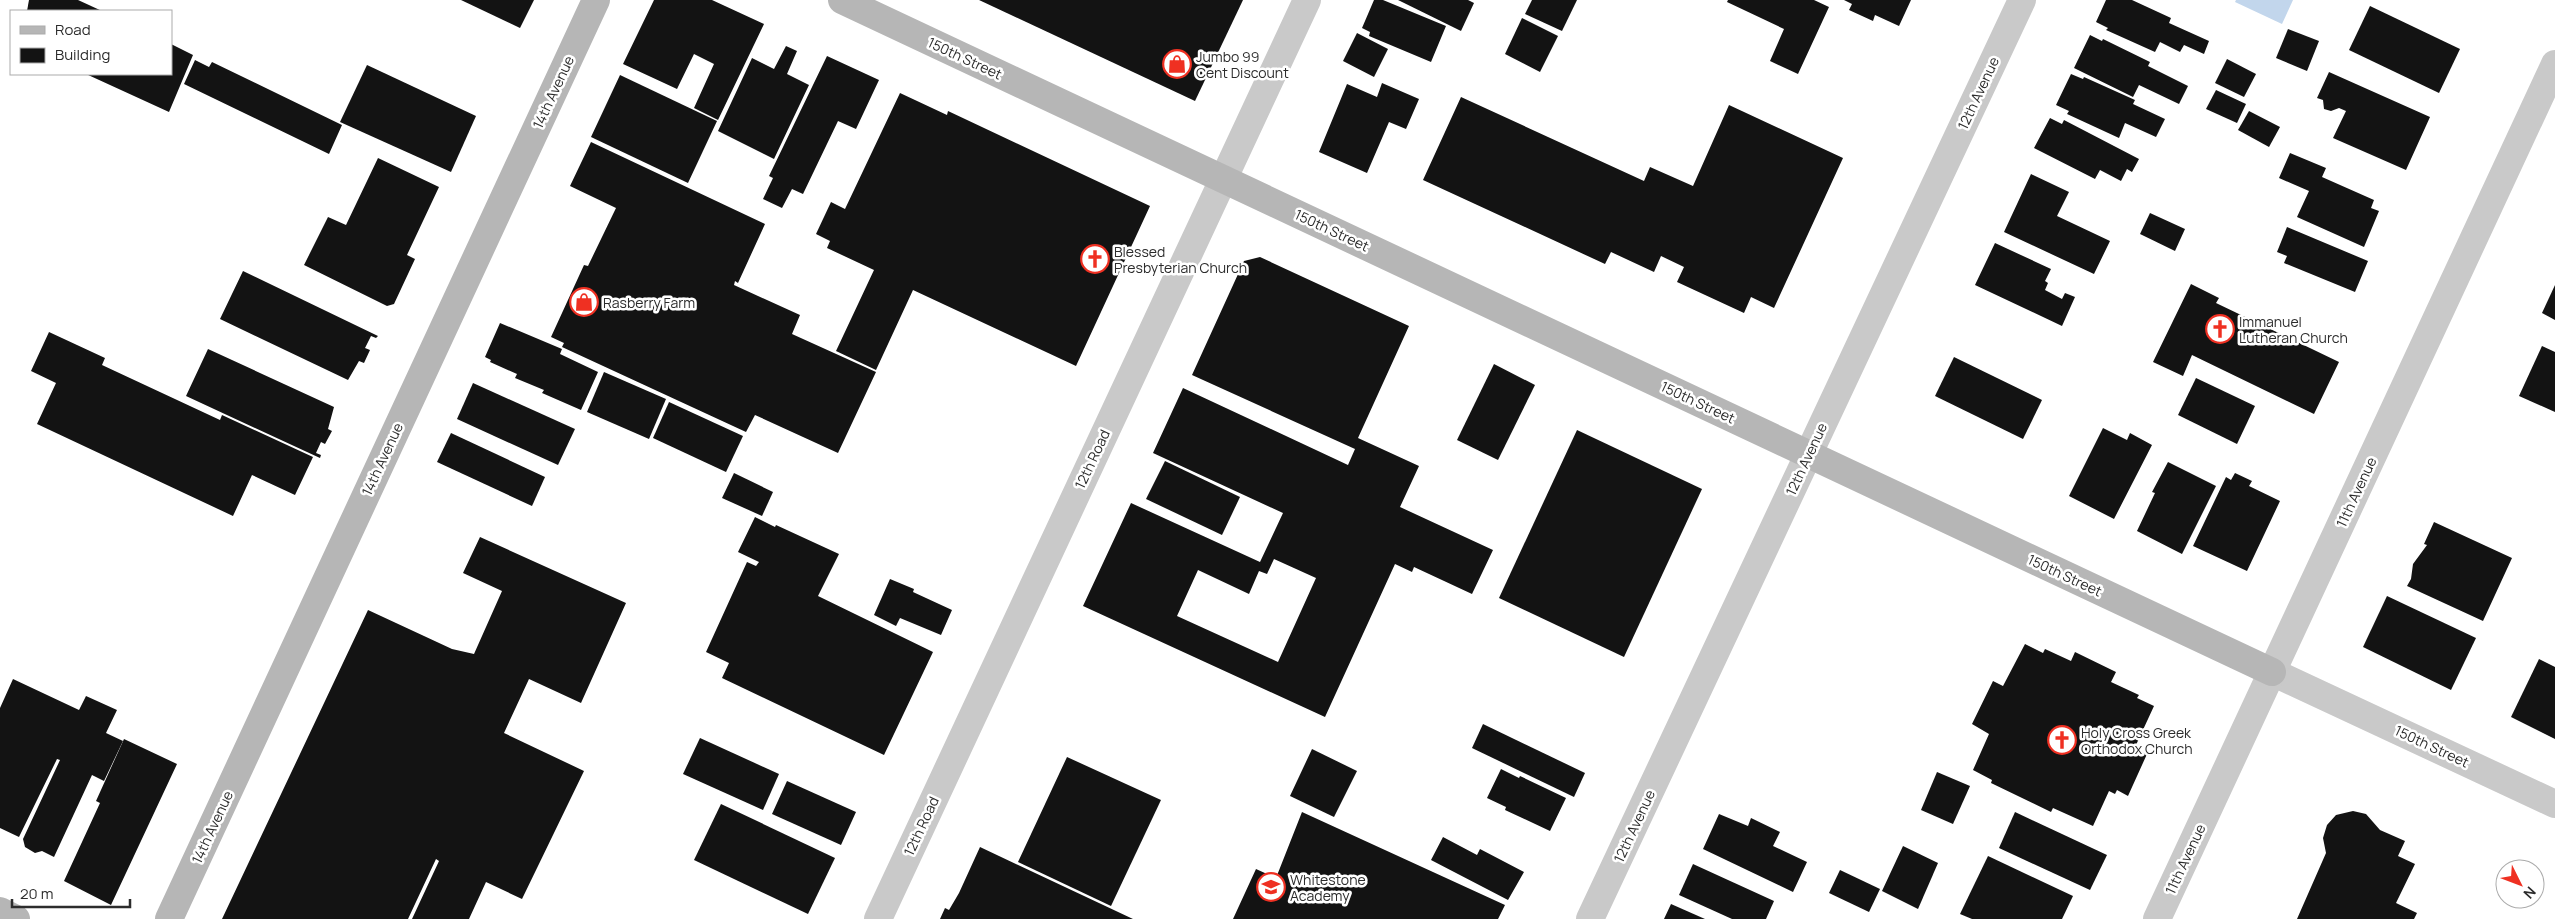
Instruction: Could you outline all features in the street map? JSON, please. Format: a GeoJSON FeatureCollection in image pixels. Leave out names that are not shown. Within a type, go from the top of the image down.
{"type":"FeatureCollection","features":[{"type":"Feature","properties":{"kind":"street","name":"14th Avenue"},"geometry":{"type":"LineString","coordinates":[[169,919],[596,0]]}},
{"type":"Feature","properties":{"kind":"street","name":"150th Street"},"geometry":{"type":"LineString","coordinates":[[842,0],[2555,804]]}},
{"type":"Feature","properties":{"kind":"street","name":"12th Road"},"geometry":{"type":"LineString","coordinates":[[878,919],[1307,0]]}},
{"type":"Feature","properties":{"kind":"street","name":"12th Avenue"},"geometry":{"type":"LineString","coordinates":[[1590,919],[2022,0]]}},
{"type":"Feature","properties":{"kind":"street","name":"11th Avenue"},"geometry":{"type":"LineString","coordinates":[[2157,919],[2555,64]]}},
{"type":"Feature","properties":{"kind":"street"},"geometry":{"type":"LineString","coordinates":[[0,911],[16,919]]}},
{"type":"Feature","properties":{"kind":"water"},"geometry":{"type":"Polygon","coordinates":[[[2236,0],[2293,0],[2282,24],[2235,2],[2236,0]]]}},
{"type":"Feature","properties":{"kind":"building"},"geometry":{"type":"Polygon","coordinates":[[[29,0],[78,0],[100,10],[27,10],[29,0]]]}},
{"type":"Feature","properties":{"kind":"building"},"geometry":{"type":"Polygon","coordinates":[[[461,0],[534,0],[520,28],[461,0]]]}},
{"type":"Feature","properties":{"kind":"building"},"geometry":{"type":"Polygon","coordinates":[[[654,0],[712,0],[764,24],[718,120],[694,108],[714,64],[694,54],[677,89],[623,64],[654,0]]]}},
{"type":"Feature","properties":{"kind":"building"},"geometry":{"type":"Polygon","coordinates":[[[979,0],[1243,0],[1195,101],[979,0]]]}},
{"type":"Feature","properties":{"kind":"building"},"geometry":{"type":"Polygon","coordinates":[[[1374,0],[1383,0],[1446,26],[1431,62],[1369,36],[1370,32],[1362,28],[1374,0]]]}},
{"type":"Feature","properties":{"kind":"building"},"geometry":{"type":"Polygon","coordinates":[[[1398,0],[1468,0],[1474,3],[1461,31],[1398,0]]]}},
{"type":"Feature","properties":{"kind":"building"},"geometry":{"type":"Polygon","coordinates":[[[1532,0],[1577,0],[1562,31],[1525,14],[1532,0]]]}},
{"type":"Feature","properties":{"kind":"building"},"geometry":{"type":"Polygon","coordinates":[[[1728,0],[1814,0],[1829,7],[1798,74],[1770,61],[1784,29],[1727,2],[1728,0]]]}},
{"type":"Feature","properties":{"kind":"building"},"geometry":{"type":"Polygon","coordinates":[[[1844,0],[1911,0],[1899,26],[1875,15],[1873,21],[1849,10],[1852,4],[1844,0]]]}},
{"type":"Feature","properties":{"kind":"building"},"geometry":{"type":"Polygon","coordinates":[[[2106,0],[2132,0],[2171,18],[2169,23],[2209,41],[2204,54],[2184,45],[2180,52],[2160,42],[2155,52],[2106,30],[2108,28],[2096,22],[2106,0]]]}},
{"type":"Feature","properties":{"kind":"building"},"geometry":{"type":"Polygon","coordinates":[[[2370,6],[2460,49],[2439,93],[2349,50],[2370,6]]]}},
{"type":"Feature","properties":{"kind":"building"},"geometry":{"type":"Polygon","coordinates":[[[1522,18],[1558,36],[1540,72],[1505,54],[1522,18]]]}},
{"type":"Feature","properties":{"kind":"building"},"geometry":{"type":"Polygon","coordinates":[[[2288,29],[2319,41],[2307,71],[2276,58],[2288,29]]]}},
{"type":"Feature","properties":{"kind":"building"},"geometry":{"type":"Polygon","coordinates":[[[1357,33],[1388,49],[1374,77],[1343,61],[1357,33]]]}},
{"type":"Feature","properties":{"kind":"building"},"geometry":{"type":"Polygon","coordinates":[[[2090,35],[2102,41],[2103,39],[2150,62],[2148,66],[2188,86],[2179,104],[2139,85],[2133,97],[2074,68],[2090,35]]]}},
{"type":"Feature","properties":{"kind":"building"},"geometry":{"type":"Polygon","coordinates":[[[172,44],[193,55],[169,112],[88,75],[172,75],[172,44]]]}},
{"type":"Feature","properties":{"kind":"building"},"geometry":{"type":"Polygon","coordinates":[[[786,46],[797,51],[787,74],[809,85],[774,159],[718,131],[752,58],[774,69],[786,46]]]}},
{"type":"Feature","properties":{"kind":"building"},"geometry":{"type":"Polygon","coordinates":[[[827,56],[879,80],[856,129],[838,121],[803,194],[792,189],[782,208],[763,199],[773,178],[769,176],[827,56]]]}},
{"type":"Feature","properties":{"kind":"building"},"geometry":{"type":"Polygon","coordinates":[[[2227,59],[2256,74],[2244,97],[2215,83],[2227,59]]]}},
{"type":"Feature","properties":{"kind":"building"},"geometry":{"type":"Polygon","coordinates":[[[195,60],[209,67],[212,62],[342,125],[329,154],[184,84],[195,60]]]}},
{"type":"Feature","properties":{"kind":"building"},"geometry":{"type":"Polygon","coordinates":[[[367,65],[476,116],[451,172],[340,122],[367,65]]]}},
{"type":"Feature","properties":{"kind":"building"},"geometry":{"type":"Polygon","coordinates":[[[2329,72],[2430,117],[2406,170],[2333,138],[2346,111],[2339,108],[2331,111],[2324,109],[2323,100],[2317,98],[2329,72]]]}},
{"type":"Feature","properties":{"kind":"building"},"geometry":{"type":"Polygon","coordinates":[[[2071,74],[2083,79],[2084,77],[2135,100],[2133,104],[2165,119],[2156,137],[2125,123],[2119,138],[2067,114],[2069,111],[2056,105],[2071,74]]]}},
{"type":"Feature","properties":{"kind":"building"},"geometry":{"type":"Polygon","coordinates":[[[620,75],[717,121],[688,183],[591,137],[620,75]]]}},
{"type":"Feature","properties":{"kind":"building"},"geometry":{"type":"Polygon","coordinates":[[[1382,83],[1419,99],[1406,129],[1389,122],[1367,173],[1319,152],[1347,84],[1377,97],[1382,83]]]}},
{"type":"Feature","properties":{"kind":"building"},"geometry":{"type":"Polygon","coordinates":[[[2216,90],[2246,104],[2237,123],[2206,109],[2216,90]]]}},
{"type":"Feature","properties":{"kind":"building"},"geometry":{"type":"Polygon","coordinates":[[[900,93],[947,115],[948,111],[1150,206],[1076,366],[913,290],[876,370],[836,351],[874,270],[827,248],[830,241],[816,234],[831,202],[845,209],[900,93]]]}},
{"type":"Feature","properties":{"kind":"building"},"geometry":{"type":"Polygon","coordinates":[[[1461,97],[1644,181],[1650,167],[1693,186],[1729,105],[1843,158],[1774,308],[1751,297],[1744,313],[1677,282],[1684,267],[1661,256],[1654,272],[1611,252],[1605,264],[1423,180],[1461,97]]]}},
{"type":"Feature","properties":{"kind":"building"},"geometry":{"type":"Polygon","coordinates":[[[2249,111],[2280,127],[2269,147],[2238,130],[2249,111]]]}},
{"type":"Feature","properties":{"kind":"building"},"geometry":{"type":"Polygon","coordinates":[[[2050,118],[2062,124],[2064,120],[2139,159],[2132,172],[2127,169],[2121,181],[2100,170],[2095,179],[2034,148],[2050,118]]]}},
{"type":"Feature","properties":{"kind":"building"},"geometry":{"type":"Polygon","coordinates":[[[591,142],[765,224],[738,283],[735,281],[734,285],[800,315],[792,334],[876,372],[838,453],[755,415],[746,432],[562,347],[564,343],[551,337],[584,265],[588,266],[616,208],[570,186],[591,142]]]}},
{"type":"Feature","properties":{"kind":"building"},"geometry":{"type":"Polygon","coordinates":[[[2290,153],[2326,168],[2322,177],[2374,200],[2371,208],[2379,211],[2364,247],[2297,217],[2309,191],[2279,178],[2290,153]]]}},
{"type":"Feature","properties":{"kind":"building"},"geometry":{"type":"Polygon","coordinates":[[[378,158],[439,187],[407,255],[415,259],[394,304],[387,306],[304,265],[328,217],[346,225],[378,158]]]}},
{"type":"Feature","properties":{"kind":"building"},"geometry":{"type":"Polygon","coordinates":[[[2031,174],[2069,192],[2057,216],[2110,241],[2094,274],[2004,232],[2031,174]]]}},
{"type":"Feature","properties":{"kind":"building"},"geometry":{"type":"Polygon","coordinates":[[[2150,213],[2185,229],[2175,251],[2140,234],[2150,213]]]}},
{"type":"Feature","properties":{"kind":"building"},"geometry":{"type":"Polygon","coordinates":[[[2287,227],[2368,261],[2355,292],[2284,263],[2287,256],[2277,252],[2287,227]]]}},
{"type":"Feature","properties":{"kind":"building"},"geometry":{"type":"Polygon","coordinates":[[[1995,243],[2051,269],[2045,281],[2048,283],[2045,290],[2062,299],[2065,293],[2075,297],[2062,326],[1975,285],[1995,243]]]}},
{"type":"Feature","properties":{"kind":"building"},"geometry":{"type":"Polygon","coordinates":[[[1260,257],[1409,326],[1358,438],[1419,466],[1400,507],[1493,550],[1472,594],[1414,567],[1412,572],[1395,564],[1325,717],[1083,606],[1131,503],[1260,562],[1283,513],[1153,453],[1183,388],[1348,465],[1355,449],[1192,375],[1244,261],[1260,257]],[[1274,559],[1267,574],[1259,571],[1249,594],[1198,570],[1177,616],[1278,662],[1316,578],[1274,559]]]}},
{"type":"Feature","properties":{"kind":"building"},"geometry":{"type":"Polygon","coordinates":[[[243,271],[378,336],[376,338],[371,336],[365,348],[370,350],[364,363],[359,361],[348,380],[220,319],[243,271]]]}},
{"type":"Feature","properties":{"kind":"building","name":"Immanuel Lutheran Church"},"geometry":{"type":"Polygon","coordinates":[[[2191,284],[2219,298],[2216,303],[2339,362],[2314,414],[2192,355],[2183,376],[2153,362],[2191,284]]]}},
{"type":"Feature","properties":{"kind":"building"},"geometry":{"type":"Polygon","coordinates":[[[2555,285],[2555,320],[2542,313],[2555,285]]]}},
{"type":"Feature","properties":{"kind":"building"},"geometry":{"type":"Polygon","coordinates":[[[500,323],[562,349],[560,354],[598,372],[581,410],[542,393],[544,390],[515,378],[517,374],[490,362],[491,360],[485,357],[500,323]]]}},
{"type":"Feature","properties":{"kind":"building"},"geometry":{"type":"Polygon","coordinates":[[[49,332],[105,358],[102,365],[220,420],[222,415],[313,457],[295,495],[252,475],[233,516],[37,424],[56,383],[31,371],[49,332]]]}},
{"type":"Feature","properties":{"kind":"building"},"geometry":{"type":"Polygon","coordinates":[[[2542,346],[2555,352],[2555,412],[2519,396],[2542,346]]]}},
{"type":"Feature","properties":{"kind":"building"},"geometry":{"type":"Polygon","coordinates":[[[208,349],[334,407],[328,429],[332,431],[325,444],[321,442],[316,453],[321,455],[320,458],[186,396],[208,349]]]}},
{"type":"Feature","properties":{"kind":"building"},"geometry":{"type":"Polygon","coordinates":[[[1954,357],[2042,400],[2023,439],[1935,396],[1954,357]]]}},
{"type":"Feature","properties":{"kind":"building"},"geometry":{"type":"Polygon","coordinates":[[[1494,364],[1535,385],[1498,460],[1457,440],[1494,364]]]}},
{"type":"Feature","properties":{"kind":"building"},"geometry":{"type":"Polygon","coordinates":[[[604,372],[666,399],[649,439],[587,412],[604,372]]]}},
{"type":"Feature","properties":{"kind":"building"},"geometry":{"type":"Polygon","coordinates":[[[2196,378],[2255,406],[2237,444],[2178,415],[2196,378]]]}},
{"type":"Feature","properties":{"kind":"building"},"geometry":{"type":"Polygon","coordinates":[[[473,383],[575,429],[558,465],[457,419],[473,383]]]}},
{"type":"Feature","properties":{"kind":"building"},"geometry":{"type":"Polygon","coordinates":[[[669,402],[743,436],[726,472],[653,438],[669,402]]]}},
{"type":"Feature","properties":{"kind":"building"},"geometry":{"type":"Polygon","coordinates":[[[2103,428],[2127,440],[2130,433],[2152,445],[2114,519],[2069,496],[2103,428]]]}},
{"type":"Feature","properties":{"kind":"building"},"geometry":{"type":"Polygon","coordinates":[[[1577,430],[1702,489],[1624,657],[1499,598],[1577,430]]]}},
{"type":"Feature","properties":{"kind":"building"},"geometry":{"type":"Polygon","coordinates":[[[451,433],[545,477],[532,506],[437,462],[451,433]]]}},
{"type":"Feature","properties":{"kind":"building"},"geometry":{"type":"Polygon","coordinates":[[[1165,461],[1240,497],[1222,535],[1146,499],[1165,461]]]}},
{"type":"Feature","properties":{"kind":"building"},"geometry":{"type":"Polygon","coordinates":[[[2168,462],[2216,486],[2182,554],[2137,531],[2155,493],[2152,492],[2168,462]]]}},
{"type":"Feature","properties":{"kind":"building"},"geometry":{"type":"Polygon","coordinates":[[[734,473],[773,492],[762,516],[722,498],[734,473]]]}},
{"type":"Feature","properties":{"kind":"building"},"geometry":{"type":"Polygon","coordinates":[[[2235,473],[2252,481],[2249,486],[2280,501],[2247,571],[2193,546],[2226,477],[2231,480],[2235,473]]]}},
{"type":"Feature","properties":{"kind":"building"},"geometry":{"type":"Polygon","coordinates":[[[755,517],[839,554],[818,596],[933,652],[884,755],[722,678],[729,663],[706,652],[747,562],[756,566],[759,562],[738,552],[755,517]]]}},
{"type":"Feature","properties":{"kind":"building"},"geometry":{"type":"Polygon","coordinates":[[[2434,522],[2512,558],[2483,621],[2407,586],[2411,579],[2413,564],[2427,545],[2424,544],[2434,522]]]}},
{"type":"Feature","properties":{"kind":"building"},"geometry":{"type":"Polygon","coordinates":[[[480,537],[626,603],[581,703],[529,679],[504,733],[584,771],[522,899],[486,882],[469,919],[412,919],[439,861],[436,859],[408,919],[222,919],[368,610],[452,649],[474,654],[502,591],[463,573],[480,537]]]}},
{"type":"Feature","properties":{"kind":"building"},"geometry":{"type":"Polygon","coordinates":[[[890,579],[914,589],[913,592],[952,610],[941,635],[900,618],[896,626],[874,615],[890,579]]]}},
{"type":"Feature","properties":{"kind":"building"},"geometry":{"type":"Polygon","coordinates":[[[2387,596],[2476,638],[2451,690],[2363,647],[2387,596]]]}},
{"type":"Feature","properties":{"kind":"building","name":"Holy Cross Greek Orthodox Church"},"geometry":{"type":"Polygon","coordinates":[[[2025,644],[2043,653],[2045,649],[2071,661],[2075,652],[2116,672],[2111,682],[2139,695],[2137,698],[2154,706],[2136,745],[2136,749],[2147,754],[2128,796],[2117,790],[2115,794],[2109,791],[2093,826],[2053,808],[2051,812],[1991,783],[1992,780],[1973,770],[1989,734],[1972,724],[1993,681],[2003,686],[2025,644]]]}},
{"type":"Feature","properties":{"kind":"building"},"geometry":{"type":"Polygon","coordinates":[[[2539,659],[2555,667],[2555,739],[2511,717],[2539,659]]]}},
{"type":"Feature","properties":{"kind":"building"},"geometry":{"type":"Polygon","coordinates":[[[13,679],[79,710],[86,696],[117,710],[106,733],[123,741],[104,781],[92,775],[54,857],[42,851],[35,853],[25,847],[23,839],[60,760],[57,759],[19,837],[0,828],[0,708],[13,679]]]}},
{"type":"Feature","properties":{"kind":"building"},"geometry":{"type":"Polygon","coordinates":[[[1483,724],[1585,773],[1574,797],[1472,748],[1483,724]]]}},
{"type":"Feature","properties":{"kind":"building"},"geometry":{"type":"Polygon","coordinates":[[[700,738],[779,774],[763,810],[683,774],[700,738]]]}},
{"type":"Feature","properties":{"kind":"building"},"geometry":{"type":"Polygon","coordinates":[[[124,739],[177,764],[111,905],[64,881],[100,803],[96,801],[124,739]]]}},
{"type":"Feature","properties":{"kind":"building"},"geometry":{"type":"Polygon","coordinates":[[[1312,749],[1357,771],[1334,817],[1290,796],[1312,749]]]}},
{"type":"Feature","properties":{"kind":"building"},"geometry":{"type":"Polygon","coordinates":[[[1067,757],[1161,800],[1111,906],[1018,862],[1067,757]]]}},
{"type":"Feature","properties":{"kind":"building"},"geometry":{"type":"Polygon","coordinates":[[[1501,769],[1566,798],[1550,831],[1505,810],[1506,807],[1487,798],[1501,769]]]}},
{"type":"Feature","properties":{"kind":"building"},"geometry":{"type":"Polygon","coordinates":[[[1937,772],[1970,786],[1953,824],[1921,810],[1937,772]]]}},
{"type":"Feature","properties":{"kind":"building"},"geometry":{"type":"Polygon","coordinates":[[[787,781],[856,812],[841,845],[772,814],[787,781]]]}},
{"type":"Feature","properties":{"kind":"building"},"geometry":{"type":"Polygon","coordinates":[[[721,804],[835,858],[808,914],[694,860],[721,804]]]}},
{"type":"Feature","properties":{"kind":"building"},"geometry":{"type":"Polygon","coordinates":[[[2353,811],[2366,814],[2380,830],[2405,841],[2398,856],[2415,864],[2396,903],[2417,913],[2414,919],[2297,919],[2326,853],[2323,838],[2327,825],[2336,815],[2353,811]]]}},
{"type":"Feature","properties":{"kind":"building"},"geometry":{"type":"Polygon","coordinates":[[[1302,812],[1505,905],[1498,919],[1233,919],[1256,869],[1276,878],[1302,812]]]}},
{"type":"Feature","properties":{"kind":"building"},"geometry":{"type":"Polygon","coordinates":[[[2015,812],[2107,855],[2090,890],[1999,848],[2015,812]]]}},
{"type":"Feature","properties":{"kind":"building"},"geometry":{"type":"Polygon","coordinates":[[[1719,814],[1748,826],[1751,818],[1780,832],[1773,846],[1807,862],[1793,892],[1703,849],[1719,814]]]}},
{"type":"Feature","properties":{"kind":"building"},"geometry":{"type":"Polygon","coordinates":[[[1443,837],[1477,855],[1480,849],[1524,872],[1508,900],[1431,860],[1443,837]]]}},
{"type":"Feature","properties":{"kind":"building"},"geometry":{"type":"Polygon","coordinates":[[[1903,846],[1938,863],[1918,909],[1882,891],[1903,846]]]}},
{"type":"Feature","properties":{"kind":"building"},"geometry":{"type":"Polygon","coordinates":[[[980,847],[1133,919],[940,919],[945,908],[949,910],[959,893],[980,847]]]}},
{"type":"Feature","properties":{"kind":"building"},"geometry":{"type":"Polygon","coordinates":[[[1988,856],[2073,896],[2062,919],[1972,919],[1960,914],[1988,856]]]}},
{"type":"Feature","properties":{"kind":"building"},"geometry":{"type":"Polygon","coordinates":[[[1693,864],[1774,901],[1766,919],[1732,919],[1679,895],[1693,864]]]}},
{"type":"Feature","properties":{"kind":"building"},"geometry":{"type":"Polygon","coordinates":[[[1840,870],[1880,889],[1869,912],[1829,893],[1840,870]]]}},
{"type":"Feature","properties":{"kind":"building"},"geometry":{"type":"Polygon","coordinates":[[[1671,904],[1705,919],[1664,919],[1671,904]]]}},
{"type":"Feature","properties":{"kind":"place","name":"Jumbo 99 Cent Discount"},"geometry":{"type":"Point","coordinates":[1177,64]}},
{"type":"Feature","properties":{"kind":"place","name":"Blessed Presbyterian Church"},"geometry":{"type":"Point","coordinates":[1095,259]}},
{"type":"Feature","properties":{"kind":"place","name":"Rasberry Farm"},"geometry":{"type":"Point","coordinates":[584,302]}},
{"type":"Feature","properties":{"kind":"place","name":"Immanuel Lutheran Church"},"geometry":{"type":"Point","coordinates":[2220,329]}},
{"type":"Feature","properties":{"kind":"place","name":"Holy Cross Greek Orthodox Church"},"geometry":{"type":"Point","coordinates":[2062,740]}},
{"type":"Feature","properties":{"kind":"place","name":"Whitestone Academy"},"geometry":{"type":"Point","coordinates":[1271,887]}}]}
